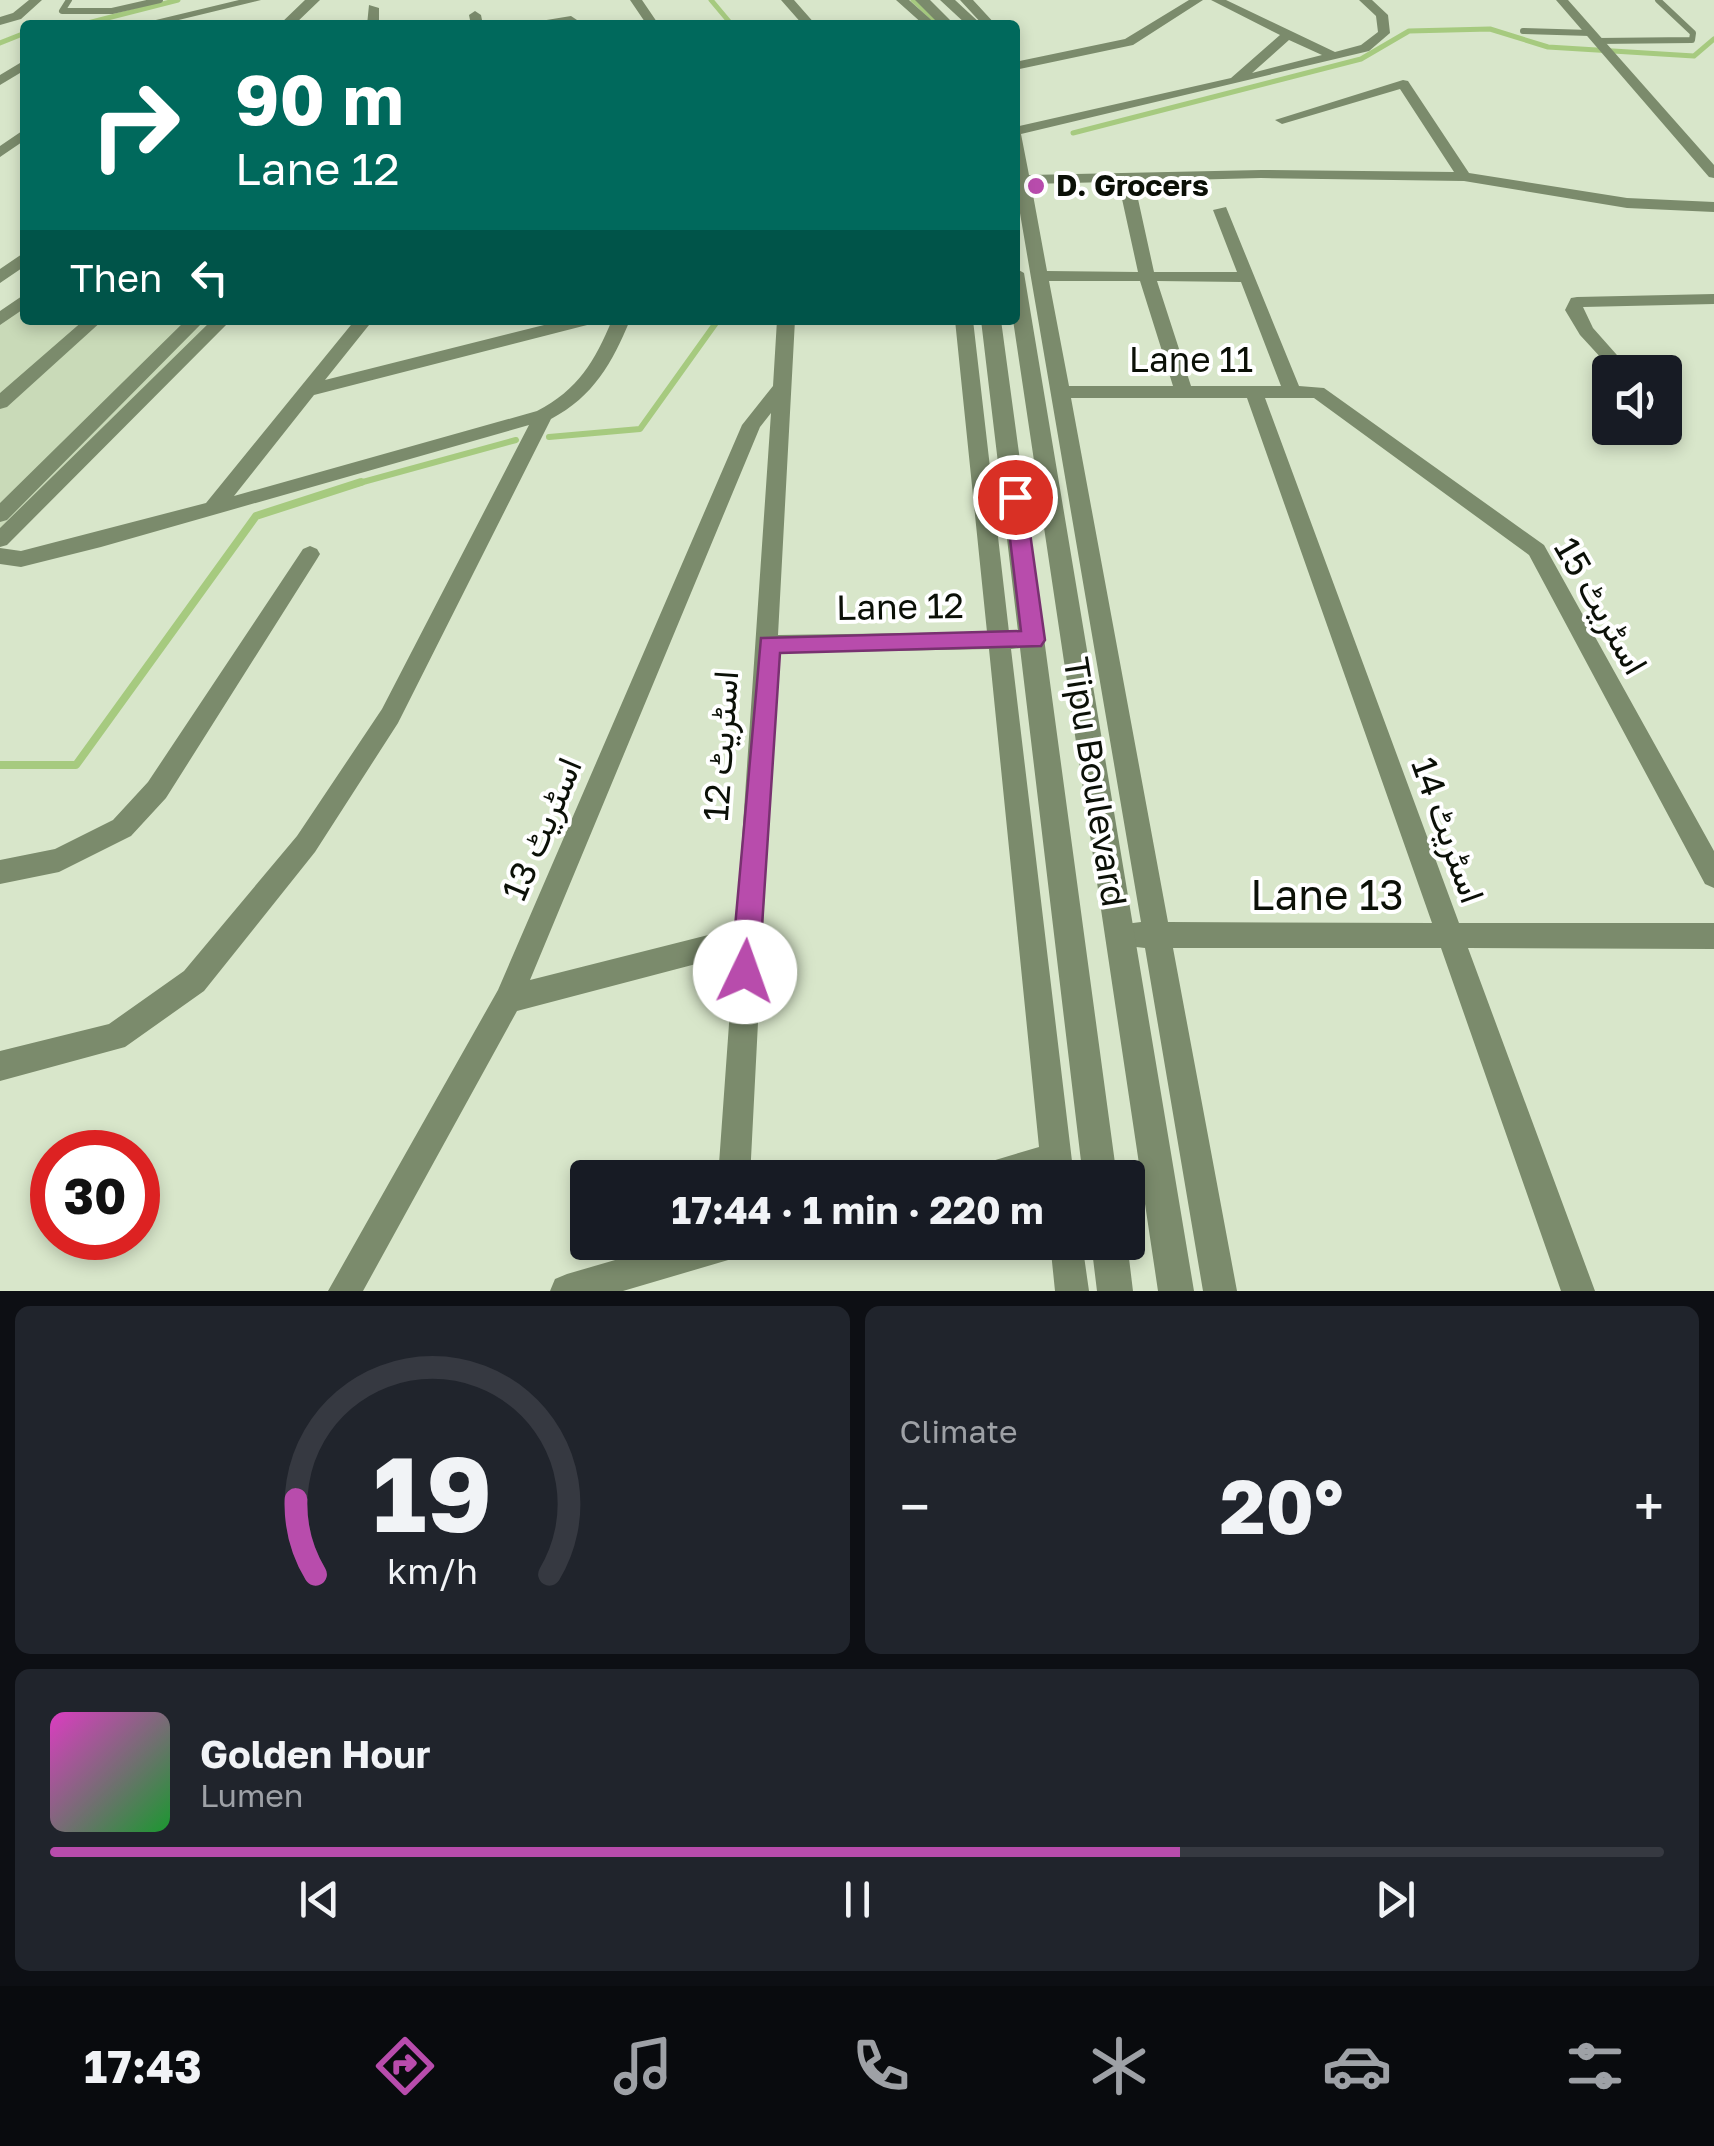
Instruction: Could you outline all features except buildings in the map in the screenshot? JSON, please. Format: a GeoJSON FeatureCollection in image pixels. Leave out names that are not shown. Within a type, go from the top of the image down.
{"type":"FeatureCollection","features":[{"type":"Feature","properties":{"kind":"street"},"geometry":{"type":"LineString","coordinates":[[6,20],[36,0]]}},
{"type":"Feature","properties":{"kind":"street"},"geometry":{"type":"LineString","coordinates":[[161,20],[255,0]]}},
{"type":"Feature","properties":{"kind":"street"},"geometry":{"type":"LineString","coordinates":[[291,20],[313,0]]}},
{"type":"Feature","properties":{"kind":"street"},"geometry":{"type":"LineString","coordinates":[[310,20],[332,0]]}},
{"type":"Feature","properties":{"kind":"street"},"geometry":{"type":"LineString","coordinates":[[787,0],[805,20]]}},
{"type":"Feature","properties":{"kind":"street"},"geometry":{"type":"LineString","coordinates":[[902,0],[925,20]]}},
{"type":"Feature","properties":{"kind":"street"},"geometry":{"type":"LineString","coordinates":[[922,0],[943,20]]}},
{"type":"Feature","properties":{"kind":"street"},"geometry":{"type":"LineString","coordinates":[[947,0],[969,20]]}},
{"type":"Feature","properties":{"kind":"street"},"geometry":{"type":"LineString","coordinates":[[966,0],[985,20]]}},
{"type":"Feature","properties":{"kind":"street"},"geometry":{"type":"LineString","coordinates":[[1020,65],[1130,42],[1197,0]]}},
{"type":"Feature","properties":{"kind":"street"},"geometry":{"type":"LineString","coordinates":[[1217,0],[1333,56]]}},
{"type":"Feature","properties":{"kind":"street"},"geometry":{"type":"LineString","coordinates":[[1020,133],[1365,48],[1384,33],[1382,16],[1365,0]]}},
{"type":"Feature","properties":{"kind":"street"},"geometry":{"type":"LineString","coordinates":[[1562,0],[1714,174]]}},
{"type":"Feature","properties":{"kind":"street"},"geometry":{"type":"LineString","coordinates":[[373,8],[374,20]]}},
{"type":"Feature","properties":{"kind":"street"},"geometry":{"type":"LineString","coordinates":[[177,20],[185,14]]}},
{"type":"Feature","properties":{"kind":"street"},"geometry":{"type":"LineString","coordinates":[[1236,81],[1288,34]]}},
{"type":"Feature","properties":{"kind":"street"},"geometry":{"type":"LineString","coordinates":[[1282,120],[1403,84],[1464,177]]}},
{"type":"Feature","properties":{"kind":"street"},"geometry":{"type":"LineString","coordinates":[[0,153],[20,138]]}},
{"type":"Feature","properties":{"kind":"street"},"geometry":{"type":"LineString","coordinates":[[1020,180],[1262,174],[1464,177],[1627,202],[1714,207]]}},
{"type":"Feature","properties":{"kind":"street"},"geometry":{"type":"LineString","coordinates":[[1020,191],[1028,275],[1062,392],[1220,1291]]}},
{"type":"Feature","properties":{"kind":"street"},"geometry":{"type":"LineString","coordinates":[[1130,199],[1147,277],[1184,392]]}},
{"type":"Feature","properties":{"kind":"street"},"geometry":{"type":"LineString","coordinates":[[1221,210],[1292,392]]}},
{"type":"Feature","properties":{"kind":"street"},"geometry":{"type":"LineString","coordinates":[[0,278],[20,261]]}},
{"type":"Feature","properties":{"kind":"street"},"geometry":{"type":"LineString","coordinates":[[1028,275],[1247,278]]}},
{"type":"Feature","properties":{"kind":"street","name":"Tipu Boulevard"},"geometry":{"type":"LineString","coordinates":[[1028,275],[1038,427],[1176,1291]]}},
{"type":"Feature","properties":{"kind":"street"},"geometry":{"type":"LineString","coordinates":[[0,320],[20,291]]}},
{"type":"Feature","properties":{"kind":"street"},"geometry":{"type":"LineString","coordinates":[[1608,355],[1573,310],[1577,302],[1714,300]]}},
{"type":"Feature","properties":{"kind":"street"},"geometry":{"type":"LineString","coordinates":[[0,403],[88,325]]}},
{"type":"Feature","properties":{"kind":"street"},"geometry":{"type":"LineString","coordinates":[[0,515],[191,325]]}},
{"type":"Feature","properties":{"kind":"street"},"geometry":{"type":"LineString","coordinates":[[0,540],[217,325]]}},
{"type":"Feature","properties":{"kind":"street"},"geometry":{"type":"LineString","coordinates":[[215,505],[360,325]]}},
{"type":"Feature","properties":{"kind":"street"},"geometry":{"type":"LineString","coordinates":[[309,390],[565,325]]}},
{"type":"Feature","properties":{"kind":"street"},"geometry":{"type":"LineString","coordinates":[[0,556],[21,558],[102,540],[544,415],[575,401],[602,364],[619,325]]}},
{"type":"Feature","properties":{"kind":"street","name":"اسٹریٹ 12"},"geometry":{"type":"LineString","coordinates":[[735,1160],[786,325]]}},
{"type":"Feature","properties":{"kind":"street"},"geometry":{"type":"LineString","coordinates":[[965,325],[1056,1160]]}},
{"type":"Feature","properties":{"kind":"street","name":"Tipu Boulevard"},"geometry":{"type":"LineString","coordinates":[[992,325],[1098,1160]]}},
{"type":"Feature","properties":{"kind":"street","name":"اسٹریٹ 13"},"geometry":{"type":"LineString","coordinates":[[344,1291],[508,1000],[751,425],[783,386]]}},
{"type":"Feature","properties":{"kind":"street","name":"Lane 11"},"geometry":{"type":"LineString","coordinates":[[1062,392],[1318,392]]}},
{"type":"Feature","properties":{"kind":"street","name":"اسٹریٹ 15"},"geometry":{"type":"LineString","coordinates":[[1318,392],[1536,550],[1714,876]]}},
{"type":"Feature","properties":{"kind":"street","name":"اسٹریٹ 14"},"geometry":{"type":"LineString","coordinates":[[1254,393],[1578,1291]]}},
{"type":"Feature","properties":{"kind":"street"},"geometry":{"type":"LineString","coordinates":[[0,1066],[115,1037],[194,980],[306,844],[390,716],[544,415]]}},
{"type":"Feature","properties":{"kind":"street"},"geometry":{"type":"LineString","coordinates":[[1006,426],[1038,427]]}},
{"type":"Feature","properties":{"kind":"street"},"geometry":{"type":"LineString","coordinates":[[0,872],[59,860],[122,828],[157,790],[310,554]]}},
{"type":"Feature","properties":{"kind":"street","name":"Lane 12"},"geometry":{"type":"LineString","coordinates":[[769,644],[1033,640]]}},
{"type":"Feature","properties":{"kind":"street","name":"Lane 13"},"geometry":{"type":"LineString","coordinates":[[1119,936],[1714,936]]}},
{"type":"Feature","properties":{"kind":"street"},"geometry":{"type":"LineString","coordinates":[[508,1000],[747,938]]}},
{"type":"Feature","properties":{"kind":"street"},"geometry":{"type":"LineString","coordinates":[[566,1291],[673,1260]]}},
{"type":"Feature","properties":{"kind":"street"},"geometry":{"type":"LineString","coordinates":[[1068,1260],[1072,1291]]}},
{"type":"Feature","properties":{"kind":"street"},"geometry":{"type":"LineString","coordinates":[[1112,1260],[1116,1291]]}},
{"type":"Feature","properties":{"kind":"lane"},"geometry":{"type":"LineString","coordinates":[[69,0],[62,11],[125,8],[160,0]]}},
{"type":"Feature","properties":{"kind":"lane"},"geometry":{"type":"LineString","coordinates":[[125,8],[133,0]]}},
{"type":"Feature","properties":{"kind":"lane"},"geometry":{"type":"LineString","coordinates":[[1523,32],[1597,40],[1692,40],[1693,33],[1658,0]]}},
{"type":"Feature","properties":{"kind":"shaded area"},"geometry":{"type":"Polygon","coordinates":[[[20,301],[20,325],[217,325],[0,540],[0,318],[20,301]]]}},
{"type":"Feature","properties":{"kind":"waterway"},"geometry":{"type":"LineString","coordinates":[[100,20],[178,0]]}},
{"type":"Feature","properties":{"kind":"waterway"},"geometry":{"type":"LineString","coordinates":[[711,0],[728,20]]}},
{"type":"Feature","properties":{"kind":"waterway"},"geometry":{"type":"LineString","coordinates":[[913,0],[935,20]]}},
{"type":"Feature","properties":{"kind":"waterway"},"geometry":{"type":"LineString","coordinates":[[1073,133],[1361,59],[1409,31],[1490,29],[1548,47],[1694,56],[1714,39]]}},
{"type":"Feature","properties":{"kind":"waterway"},"geometry":{"type":"LineString","coordinates":[[0,43],[20,35]]}},
{"type":"Feature","properties":{"kind":"waterway"},"geometry":{"type":"LineString","coordinates":[[549,437],[640,429],[714,325]]}},
{"type":"Feature","properties":{"kind":"waterway"},"geometry":{"type":"LineString","coordinates":[[352,485],[516,440]]}},
{"type":"Feature","properties":{"kind":"waterway"},"geometry":{"type":"LineString","coordinates":[[0,765],[76,765],[256,516],[361,482]]}},
{"type":"Feature","properties":{"kind":"place","name":"D. Grocers"},"geometry":{"type":"Point","coordinates":[1036,186]}},
{"type":"Feature","properties":{"kind":"route"},"geometry":{"type":"LineString","coordinates":[[745,972],[769,644],[1033,640],[1015,497]]}}]}
